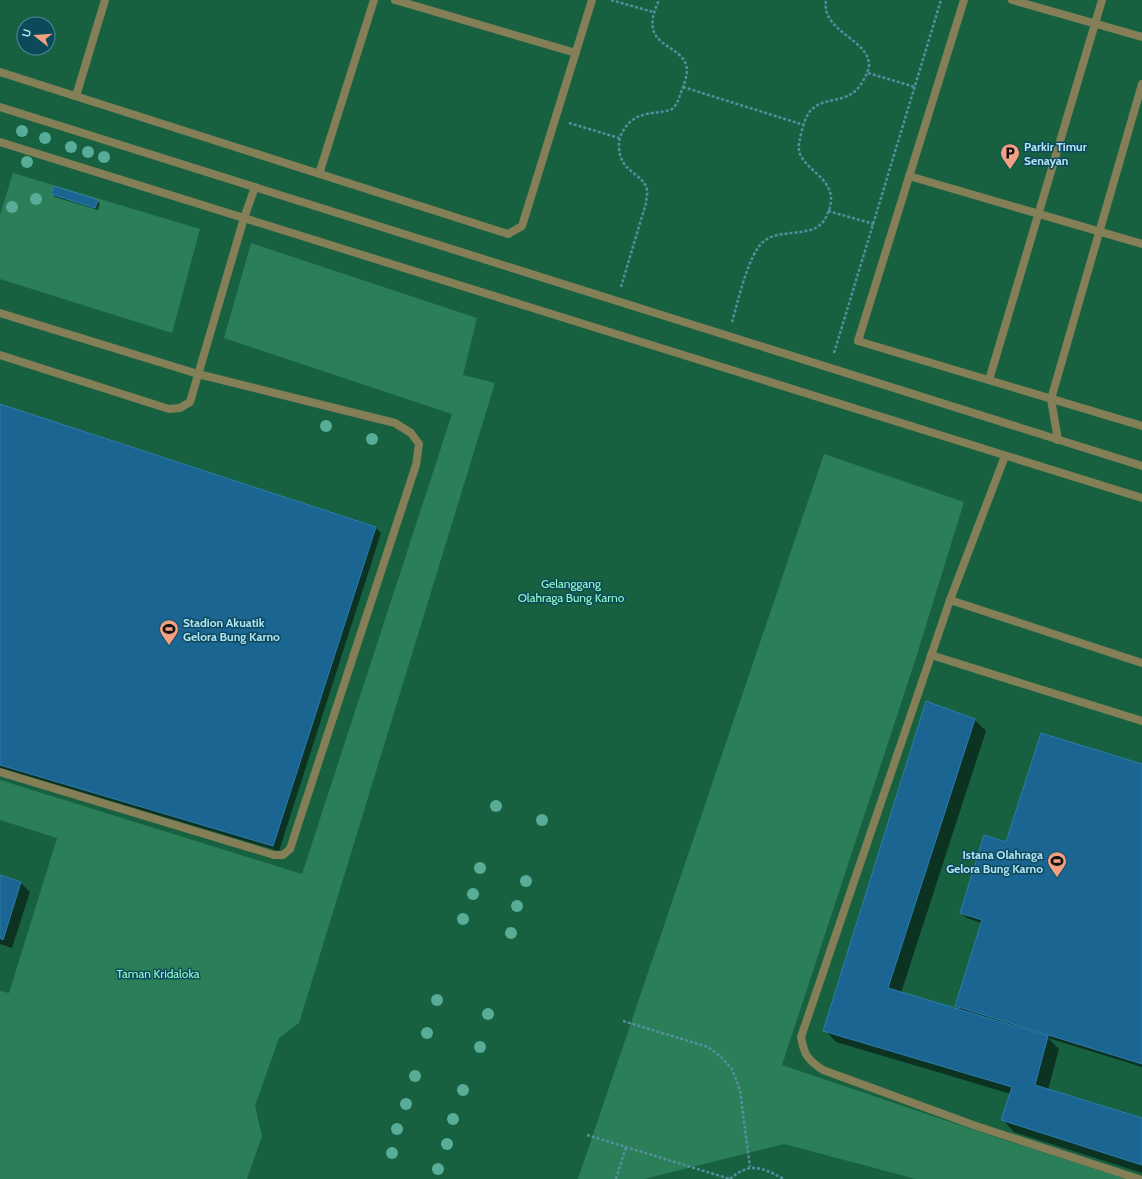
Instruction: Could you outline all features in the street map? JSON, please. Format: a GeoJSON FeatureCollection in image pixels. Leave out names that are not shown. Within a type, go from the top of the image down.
{"type":"FeatureCollection","features":[{"type":"Feature","properties":{"kind":"lane"},"geometry":{"type":"LineString","coordinates":[[76,96],[105,0]]}},
{"type":"Feature","properties":{"kind":"lane"},"geometry":{"type":"LineString","coordinates":[[319,174],[374,0]]}},
{"type":"Feature","properties":{"kind":"lane"},"geometry":{"type":"LineString","coordinates":[[395,0],[576,53]]}},
{"type":"Feature","properties":{"kind":"lane"},"geometry":{"type":"LineString","coordinates":[[0,72],[508,234],[522,226],[592,0]]}},
{"type":"Feature","properties":{"kind":"lane"},"geometry":{"type":"LineString","coordinates":[[964,0],[858,341],[1142,426]]}},
{"type":"Feature","properties":{"kind":"lane"},"geometry":{"type":"LineString","coordinates":[[1012,0],[1142,37]]}},
{"type":"Feature","properties":{"kind":"lane"},"geometry":{"type":"LineString","coordinates":[[989,380],[1102,0]]}},
{"type":"Feature","properties":{"kind":"lane"},"geometry":{"type":"LineString","coordinates":[[1058,440],[1051,398],[1142,84]]}},
{"type":"Feature","properties":{"kind":"lane"},"geometry":{"type":"LineString","coordinates":[[0,107],[1142,466]]}},
{"type":"Feature","properties":{"kind":"lane"},"geometry":{"type":"LineString","coordinates":[[0,142],[1142,498]]}},
{"type":"Feature","properties":{"kind":"lane"},"geometry":{"type":"LineString","coordinates":[[909,176],[1142,244]]}},
{"type":"Feature","properties":{"kind":"lane"},"geometry":{"type":"LineString","coordinates":[[0,355],[169,409],[180,408],[190,402],[244,218],[255,187]]}},
{"type":"Feature","properties":{"kind":"lane"},"geometry":{"type":"LineString","coordinates":[[0,313],[198,374],[395,423],[411,433],[419,444],[416,464],[290,849],[283,855],[274,855],[0,772]]}},
{"type":"Feature","properties":{"kind":"lane"},"geometry":{"type":"LineString","coordinates":[[1005,456],[950,600],[801,1037],[803,1052],[811,1062],[823,1070],[861,1085],[976,1126],[1139,1179]]}},
{"type":"Feature","properties":{"kind":"lane"},"geometry":{"type":"LineString","coordinates":[[950,600],[1142,663]]}},
{"type":"Feature","properties":{"kind":"lane"},"geometry":{"type":"LineString","coordinates":[[931,655],[1142,721]]}},
{"type":"Feature","properties":{"kind":"path"},"geometry":{"type":"LineString","coordinates":[[611,0],[653,12]]}},
{"type":"Feature","properties":{"kind":"path"},"geometry":{"type":"LineString","coordinates":[[617,301],[646,203],[647,190],[641,180],[623,163],[619,152],[619,138],[632,119],[644,113],[671,110],[677,104],[687,70],[684,59],[656,36],[652,26],[653,12],[658,0]]}},
{"type":"Feature","properties":{"kind":"path"},"geometry":{"type":"LineString","coordinates":[[728,336],[747,273],[754,255],[763,242],[772,236],[804,232],[817,228],[826,217],[828,211],[831,193],[826,183],[805,161],[801,154],[799,145],[804,125],[807,116],[812,109],[818,105],[849,96],[858,89],[868,73],[869,65],[866,54],[856,42],[839,29],[829,18],[826,0]]}},
{"type":"Feature","properties":{"kind":"path"},"geometry":{"type":"LineString","coordinates":[[829,368],[941,0]]}},
{"type":"Feature","properties":{"kind":"path"},"geometry":{"type":"LineString","coordinates":[[868,73],[915,88]]}},
{"type":"Feature","properties":{"kind":"path"},"geometry":{"type":"LineString","coordinates":[[683,87],[804,125]]}},
{"type":"Feature","properties":{"kind":"path"},"geometry":{"type":"LineString","coordinates":[[556,119],[619,138]]}},
{"type":"Feature","properties":{"kind":"path"},"geometry":{"type":"LineString","coordinates":[[828,211],[874,224]]}},
{"type":"Feature","properties":{"kind":"path"},"geometry":{"type":"LineString","coordinates":[[623,1021],[708,1047],[721,1057],[732,1069],[740,1090],[750,1167]]}},
{"type":"Feature","properties":{"kind":"path"},"geometry":{"type":"LineString","coordinates":[[587,1136],[730,1179],[738,1172],[750,1167],[761,1168],[784,1179]]}},
{"type":"Feature","properties":{"kind":"path"},"geometry":{"type":"LineString","coordinates":[[616,1179],[626,1147]]}},
{"type":"Feature","properties":{"kind":"green space","name":"Gelanggang Olahraga Bung Karno"},"geometry":{"type":"Polygon","coordinates":[[[0,0],[1142,0],[1142,1179],[0,1179],[0,0]]]}},
{"type":"Feature","properties":{"kind":"green space"},"geometry":{"type":"Polygon","coordinates":[[[13,173],[200,229],[172,333],[0,279],[0,215],[13,173]]]}},
{"type":"Feature","properties":{"kind":"green space","name":"Taman Kridaloka"},"geometry":{"type":"Polygon","coordinates":[[[251,243],[477,318],[463,375],[495,383],[299,1023],[279,1038],[255,1106],[262,1136],[247,1179],[0,1179],[0,991],[9,993],[57,838],[0,820],[0,780],[302,874],[452,414],[224,338],[251,243]]]}},
{"type":"Feature","properties":{"kind":"green space"},"geometry":{"type":"Polygon","coordinates":[[[824,454],[964,502],[915,661],[782,1065],[971,1129],[1126,1179],[916,1179],[784,1144],[644,1179],[578,1179],[824,454]]]}},
{"type":"Feature","properties":{"kind":"building"},"geometry":{"type":"Polygon","coordinates":[[[54,186],[98,200],[95,208],[51,194],[54,186]]]}},
{"type":"Feature","properties":{"kind":"building","name":"Stadion Akuatik Gelora Bung Karno"},"geometry":{"type":"Polygon","coordinates":[[[0,404],[376,527],[273,846],[0,765],[0,404]]]}},
{"type":"Feature","properties":{"kind":"building"},"geometry":{"type":"Polygon","coordinates":[[[926,701],[975,719],[888,988],[1048,1036],[1035,1085],[1142,1118],[1142,1165],[1001,1120],[1012,1087],[823,1031],[926,701]]]}},
{"type":"Feature","properties":{"kind":"building","name":"Istana Olahraga Gelora Bung Karno"},"geometry":{"type":"Polygon","coordinates":[[[1041,733],[1142,764],[1142,1064],[955,1006],[982,920],[960,913],[984,835],[1006,842],[1041,733]]]}},
{"type":"Feature","properties":{"kind":"building"},"geometry":{"type":"Polygon","coordinates":[[[0,875],[21,882],[3,940],[0,938],[0,875]]]}},
{"type":"Feature","properties":{"kind":"place","name":"Parkir Timur Senayan"},"geometry":{"type":"Point","coordinates":[1010,170]}},
{"type":"Feature","properties":{"kind":"place","name":"Stadion Akuatik Gelora Bung Karno"},"geometry":{"type":"Point","coordinates":[169,646]}},
{"type":"Feature","properties":{"kind":"place","name":"Istana Olahraga Gelora Bung Karno"},"geometry":{"type":"Point","coordinates":[1057,878]}}]}
